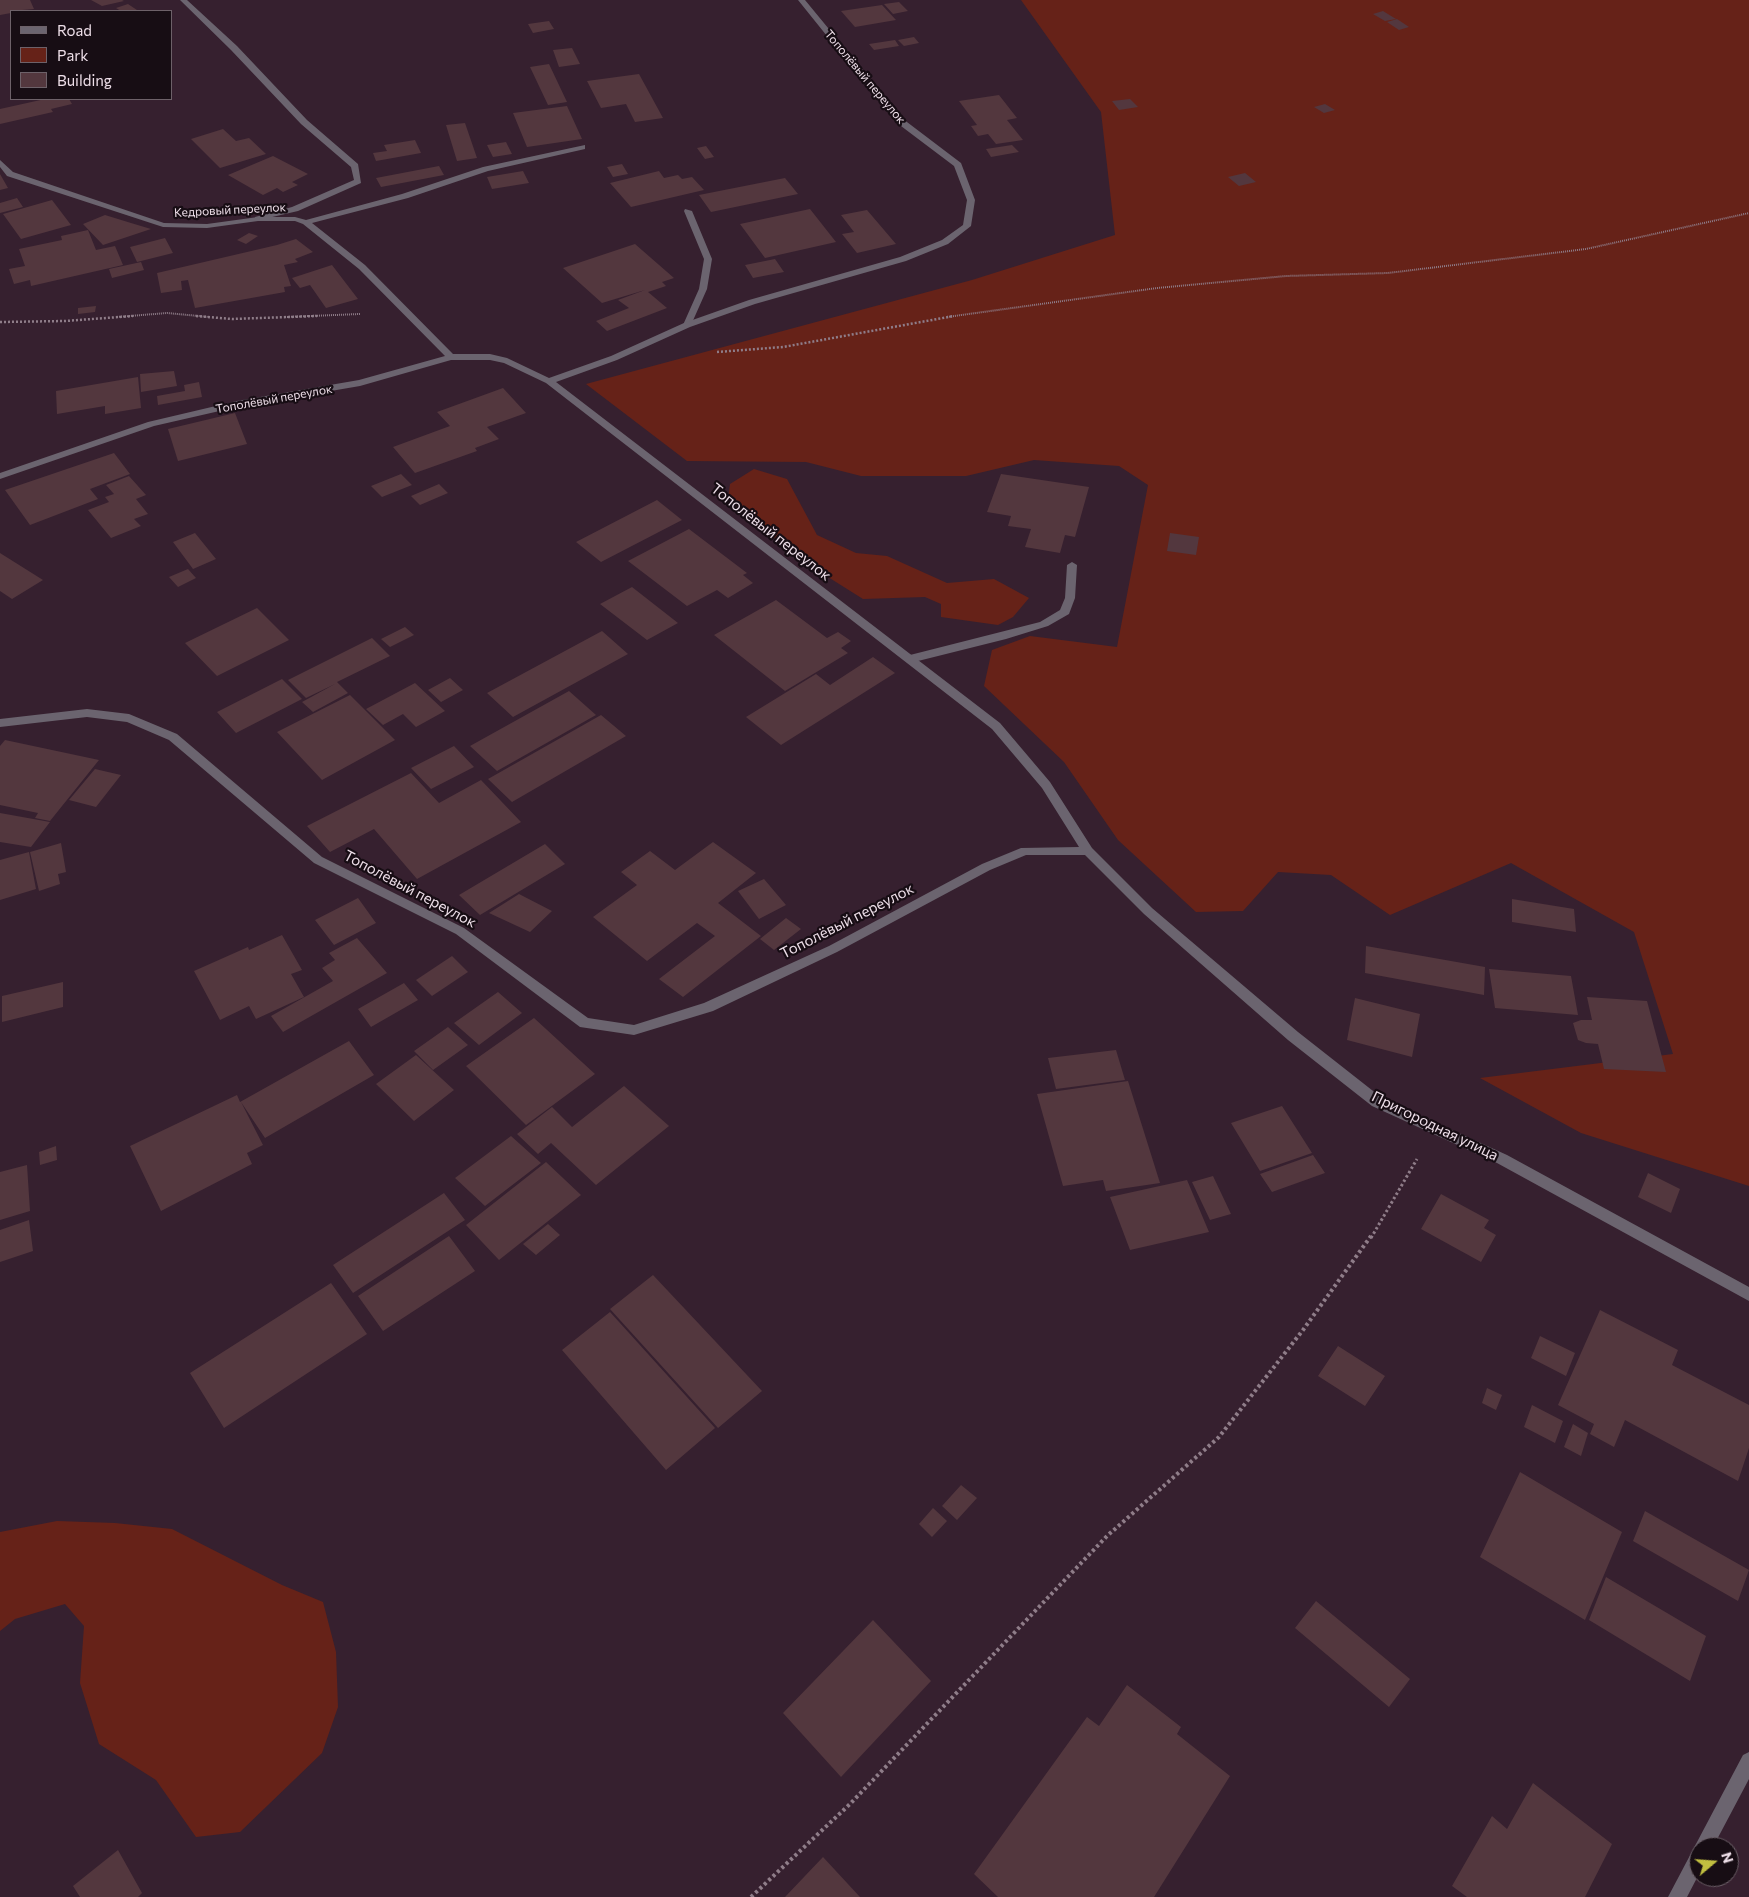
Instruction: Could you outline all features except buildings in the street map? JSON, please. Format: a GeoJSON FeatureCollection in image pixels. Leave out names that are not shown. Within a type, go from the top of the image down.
{"type":"FeatureCollection","features":[{"type":"Feature","properties":{"kind":"street"},"geometry":{"type":"LineString","coordinates":[[183,0],[234,48],[304,122],[355,166],[358,181],[295,209],[258,219]]}},
{"type":"Feature","properties":{"kind":"street","name":"Тополёвый переулок"},"geometry":{"type":"LineString","coordinates":[[549,381],[614,358],[687,325],[752,302],[903,259],[945,242],[967,226],[971,200],[958,165],[900,121],[801,0]]}},
{"type":"Feature","properties":{"kind":"street"},"geometry":{"type":"LineString","coordinates":[[306,222],[405,196],[486,169],[582,147]]}},
{"type":"Feature","properties":{"kind":"street","name":"Кедровый переулок"},"geometry":{"type":"LineString","coordinates":[[0,162],[10,174],[163,225],[206,226],[258,219],[295,219],[306,222],[362,267],[451,356]]}},
{"type":"Feature","properties":{"kind":"street"},"geometry":{"type":"LineString","coordinates":[[687,325],[703,289],[708,260],[688,210]]}},
{"type":"Feature","properties":{"kind":"street","name":"Тополёвый переулок"},"geometry":{"type":"LineString","coordinates":[[0,476],[151,424],[237,404],[360,383],[451,356],[490,357],[507,361],[549,381],[996,726],[1046,785],[1088,851]]}},
{"type":"Feature","properties":{"kind":"street"},"geometry":{"type":"LineString","coordinates":[[910,659],[1006,636],[1044,624],[1065,612],[1070,598],[1072,565]]}},
{"type":"Feature","properties":{"kind":"street","name":"Тополёвый переулок"},"geometry":{"type":"LineString","coordinates":[[0,723],[87,713],[129,718],[173,737],[318,860],[460,931],[585,1023],[634,1030],[708,1007],[833,949],[986,867],[1025,851],[1088,851]]}},
{"type":"Feature","properties":{"kind":"street","name":"Пригородная улица"},"geometry":{"type":"LineString","coordinates":[[1088,851],[1148,911],[1301,1042],[1377,1102],[1502,1159],[1749,1294]]}},
{"type":"Feature","properties":{"kind":"street"},"geometry":{"type":"LineString","coordinates":[[1709,1837],[1749,1761]]}},
{"type":"Feature","properties":{"kind":"street"},"geometry":{"type":"LineString","coordinates":[[1677,1897],[1689,1875]]}},
{"type":"Feature","properties":{"kind":"path"},"geometry":{"type":"LineString","coordinates":[[714,352],[783,348],[974,312],[1157,288],[1286,276],[1388,273],[1586,250],[1736,217],[1749,212]]}},
{"type":"Feature","properties":{"kind":"path"},"geometry":{"type":"LineString","coordinates":[[0,322],[65,321],[167,313],[232,320],[367,314],[415,318]]}},
{"type":"Feature","properties":{"kind":"path"},"geometry":{"type":"LineString","coordinates":[[751,1897],[850,1804],[1107,1536],[1219,1437],[1303,1330],[1371,1237],[1435,1128]]}},
{"type":"Feature","properties":{"kind":"green space"},"geometry":{"type":"Polygon","coordinates":[[[1021,0],[1749,0],[1749,1186],[1581,1133],[1480,1078],[1673,1054],[1634,932],[1511,863],[1390,915],[1331,875],[1278,872],[1243,911],[1196,912],[1118,840],[1064,762],[984,686],[992,650],[1030,636],[1117,647],[1148,485],[1119,466],[1034,460],[966,476],[861,476],[806,462],[687,461],[586,384],[972,280],[1115,235],[1101,112],[1021,0]]]}},
{"type":"Feature","properties":{"kind":"green space"},"geometry":{"type":"Polygon","coordinates":[[[754,469],[787,479],[817,535],[856,553],[887,556],[947,583],[994,579],[1029,598],[1013,617],[998,625],[941,617],[941,604],[925,597],[863,599],[801,560],[728,500],[730,484],[754,469]]]}},
{"type":"Feature","properties":{"kind":"green space"},"geometry":{"type":"Polygon","coordinates":[[[57,1521],[115,1523],[172,1529],[282,1585],[323,1602],[336,1652],[338,1707],[322,1753],[240,1832],[196,1837],[156,1780],[99,1744],[80,1683],[84,1626],[65,1604],[15,1619],[0,1631],[0,1532],[57,1521]]]}}]}
